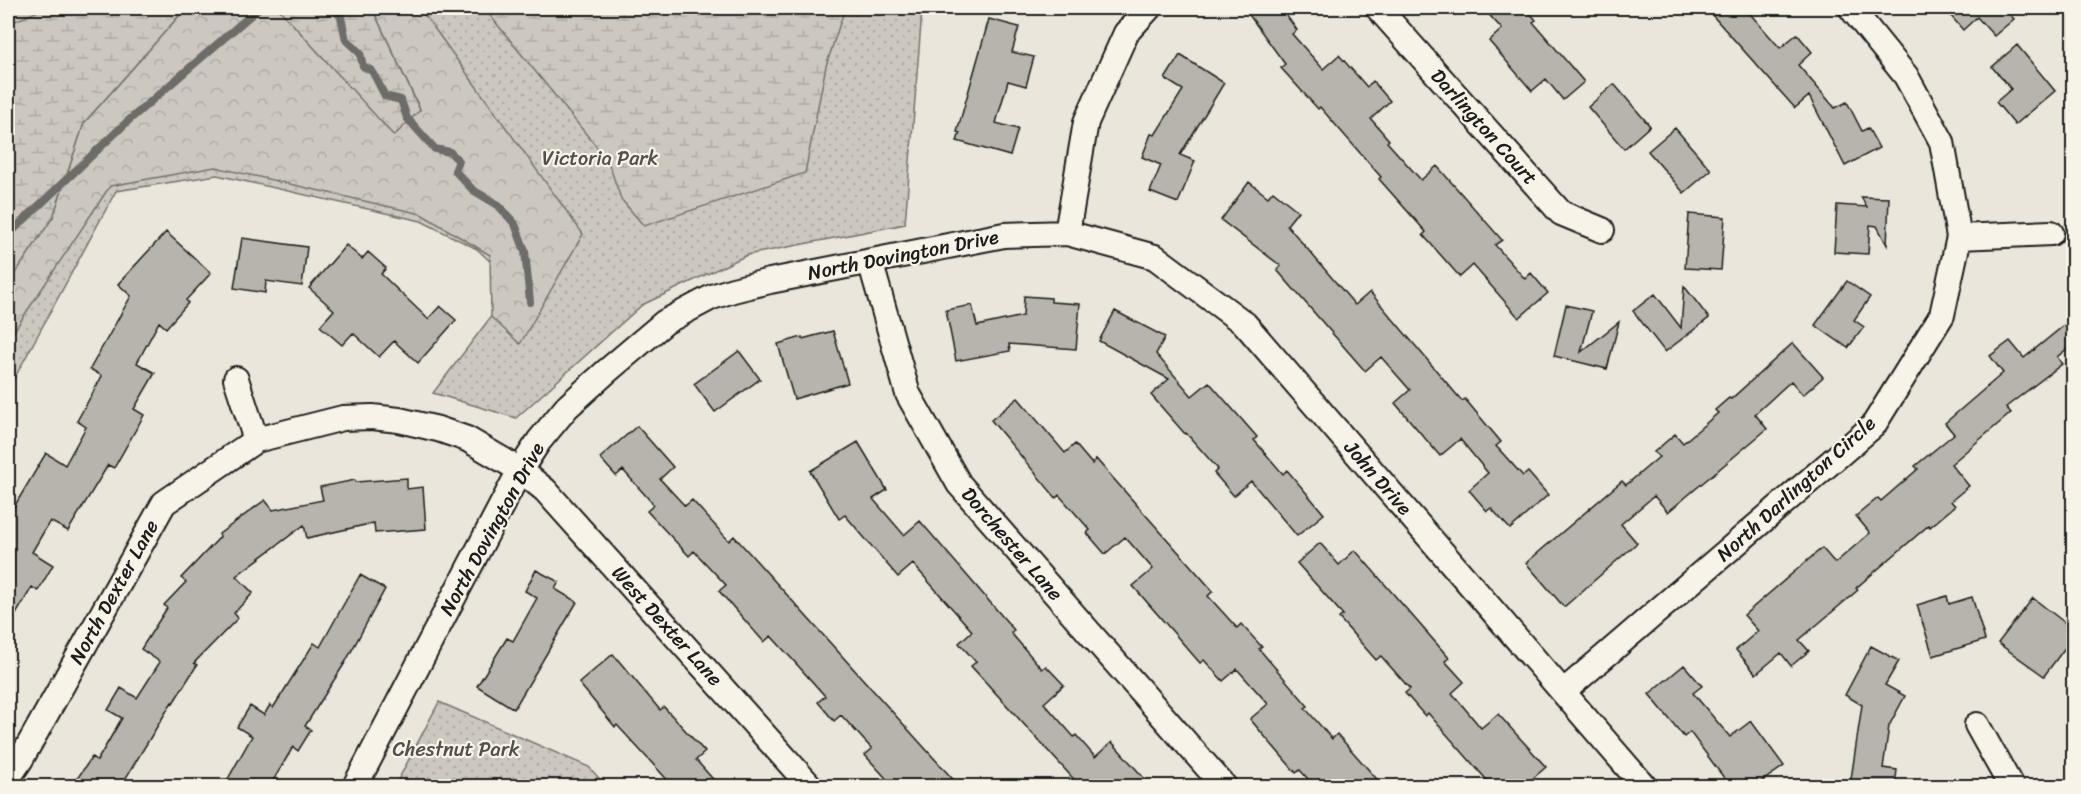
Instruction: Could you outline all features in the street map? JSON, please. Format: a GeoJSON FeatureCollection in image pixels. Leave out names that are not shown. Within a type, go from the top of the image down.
{"type":"FeatureCollection","features":[{"type":"Feature","properties":{"kind":"street"},"geometry":{"type":"LineString","coordinates":[[1067,233],[1086,123],[1126,33],[1149,8]]}},
{"type":"Feature","properties":{"kind":"street","name":"Darlington Court"},"geometry":{"type":"LineString","coordinates":[[1378,8],[1561,213],[1602,230]]}},
{"type":"Feature","properties":{"kind":"street","name":"North Darlington Circle"},"geometry":{"type":"LineString","coordinates":[[1563,692],[1873,426],[1942,315],[1959,237],[1942,142],[1906,76],[1851,8]]}},
{"type":"Feature","properties":{"kind":"street","name":"North Dovington Drive"},"geometry":{"type":"LineString","coordinates":[[355,786],[520,470],[538,441],[567,407],[665,322],[704,301],[733,290],[1004,235],[1067,233]]}},
{"type":"Feature","properties":{"kind":"street","name":"John Drive"},"geometry":{"type":"LineString","coordinates":[[1067,233],[1155,257],[1245,324],[1644,786]]}},
{"type":"Feature","properties":{"kind":"street"},"geometry":{"type":"LineString","coordinates":[[1959,237],[2051,233]]}},
{"type":"Feature","properties":{"kind":"street","name":"Dorchester Lane"},"geometry":{"type":"LineString","coordinates":[[870,261],[908,394],[959,484],[1224,786]]}},
{"type":"Feature","properties":{"kind":"street"},"geometry":{"type":"LineString","coordinates":[[236,379],[256,440]]}},
{"type":"Feature","properties":{"kind":"street","name":"North Dexter Lane"},"geometry":{"type":"LineString","coordinates":[[8,778],[21,759],[164,503],[256,440],[343,418],[372,417],[428,427],[467,439],[520,470]]}},
{"type":"Feature","properties":{"kind":"street","name":"West Dexter Lane"},"geometry":{"type":"LineString","coordinates":[[520,470],[555,499],[810,786]]}},
{"type":"Feature","properties":{"kind":"street"},"geometry":{"type":"LineString","coordinates":[[1977,725],[2012,786]]}},
{"type":"Feature","properties":{"kind":"green space","name":"Victoria Park"},"geometry":{"type":"Polygon","coordinates":[[[8,8],[925,8],[922,11],[905,224],[747,255],[642,305],[516,418],[433,393],[515,285],[477,249],[421,221],[217,175],[116,191],[8,390],[8,8]]]}},
{"type":"Feature","properties":{"kind":"green space"},"geometry":{"type":"Polygon","coordinates":[[[45,8],[186,8],[84,123],[53,217],[8,284],[8,24],[45,8]]]}},
{"type":"Feature","properties":{"kind":"green space"},"geometry":{"type":"Polygon","coordinates":[[[186,8],[278,8],[394,135],[420,109],[372,8],[421,8],[583,234],[520,344],[491,317],[490,255],[421,214],[215,167],[110,186],[8,340],[8,284],[53,217],[84,123],[186,8]]]}},
{"type":"Feature","properties":{"kind":"green space"},"geometry":{"type":"Polygon","coordinates":[[[278,8],[372,8],[420,110],[394,136],[278,8]]]}},
{"type":"Feature","properties":{"kind":"green space"},"geometry":{"type":"Polygon","coordinates":[[[484,8],[845,8],[826,66],[805,173],[644,226],[621,199],[608,161],[484,8]]]}},
{"type":"Feature","properties":{"kind":"green space","name":"Chestnut Park"},"geometry":{"type":"Polygon","coordinates":[[[439,702],[589,767],[606,786],[395,786],[439,702]]]}},
{"type":"Feature","properties":{"kind":"building"},"geometry":{"type":"Polygon","coordinates":[[[1244,8],[1281,8],[1297,30],[1292,34],[1323,69],[1339,55],[1367,87],[1373,81],[1390,101],[1371,119],[1389,140],[1387,142],[1421,180],[1437,166],[1502,240],[1495,245],[1525,279],[1531,273],[1548,293],[1519,318],[1473,265],[1460,277],[1423,235],[1426,232],[1379,179],[1381,177],[1320,107],[1318,109],[1281,68],[1285,64],[1244,8]]]}},
{"type":"Feature","properties":{"kind":"building"},"geometry":{"type":"Polygon","coordinates":[[[1483,8],[1526,8],[1536,20],[1533,22],[1584,82],[1563,100],[1546,79],[1532,91],[1489,41],[1502,29],[1483,8]]]}},
{"type":"Feature","properties":{"kind":"building"},"geometry":{"type":"Polygon","coordinates":[[[1723,8],[1745,8],[1780,48],[1797,34],[1812,52],[1798,65],[1835,108],[1847,102],[1862,131],[1868,128],[1879,148],[1845,166],[1809,96],[1795,108],[1713,16],[1723,8]]]}},
{"type":"Feature","properties":{"kind":"building"},"geometry":{"type":"Polygon","coordinates":[[[1944,8],[2004,8],[2014,19],[1994,36],[1977,17],[1963,30],[1944,8]]]}},
{"type":"Feature","properties":{"kind":"building"},"geometry":{"type":"Polygon","coordinates":[[[989,19],[1019,27],[1012,52],[1034,57],[1026,86],[1008,81],[996,123],[1018,129],[1010,156],[957,141],[960,133],[957,132],[989,19]]]}},
{"type":"Feature","properties":{"kind":"building"},"geometry":{"type":"Polygon","coordinates":[[[2017,45],[2055,91],[2015,125],[1996,102],[2011,89],[1992,67],[2017,45]]]}},
{"type":"Feature","properties":{"kind":"building"},"geometry":{"type":"Polygon","coordinates":[[[1180,55],[1224,83],[1180,155],[1195,161],[1178,203],[1150,192],[1161,165],[1142,157],[1151,134],[1155,135],[1183,90],[1165,79],[1180,55]]]}},
{"type":"Feature","properties":{"kind":"building"},"geometry":{"type":"Polygon","coordinates":[[[1614,84],[1650,126],[1624,149],[1588,107],[1614,84]]]}},
{"type":"Feature","properties":{"kind":"building"},"geometry":{"type":"Polygon","coordinates":[[[1675,128],[1711,170],[1684,193],[1648,151],[1675,128]]]}},
{"type":"Feature","properties":{"kind":"building"},"geometry":{"type":"Polygon","coordinates":[[[1249,182],[1268,197],[1273,191],[1298,211],[1287,225],[1355,305],[1370,292],[1462,401],[1465,399],[1501,442],[1496,446],[1523,476],[1528,472],[1548,495],[1510,529],[1491,508],[1487,511],[1469,490],[1488,473],[1460,439],[1440,456],[1395,403],[1410,390],[1381,357],[1365,371],[1277,270],[1281,266],[1221,220],[1249,182]]]}},
{"type":"Feature","properties":{"kind":"building"},"geometry":{"type":"Polygon","coordinates":[[[1861,197],[1889,198],[1887,245],[1877,226],[1870,225],[1868,254],[1834,252],[1837,205],[1867,207],[1861,197]]]}},
{"type":"Feature","properties":{"kind":"building"},"geometry":{"type":"Polygon","coordinates":[[[1689,214],[1725,217],[1721,270],[1685,268],[1689,214]]]}},
{"type":"Feature","properties":{"kind":"building"},"geometry":{"type":"Polygon","coordinates":[[[166,232],[211,273],[186,300],[188,303],[166,328],[159,322],[137,363],[155,373],[134,409],[144,415],[114,468],[108,465],[68,531],[50,521],[32,552],[53,565],[38,591],[32,587],[8,628],[8,517],[46,453],[65,465],[86,427],[77,421],[102,376],[90,369],[131,296],[118,284],[166,232]]]}},
{"type":"Feature","properties":{"kind":"building"},"geometry":{"type":"Polygon","coordinates":[[[242,238],[307,247],[302,286],[266,281],[265,293],[234,288],[242,238]]]}},
{"type":"Feature","properties":{"kind":"building"},"geometry":{"type":"Polygon","coordinates":[[[346,245],[362,259],[368,252],[386,268],[381,274],[428,319],[440,306],[456,320],[418,363],[394,341],[379,357],[353,333],[342,345],[320,326],[334,310],[309,288],[346,245]]]}},
{"type":"Feature","properties":{"kind":"building"},"geometry":{"type":"Polygon","coordinates":[[[1847,281],[1870,297],[1854,320],[1864,327],[1848,348],[1815,325],[1847,281]]]}},
{"type":"Feature","properties":{"kind":"building"},"geometry":{"type":"Polygon","coordinates":[[[1684,286],[1709,318],[1665,352],[1633,311],[1655,294],[1681,328],[1684,286]]]}},
{"type":"Feature","properties":{"kind":"building"},"geometry":{"type":"Polygon","coordinates":[[[1024,296],[1051,298],[1051,302],[1080,304],[1076,349],[1009,344],[1010,351],[956,361],[946,310],[972,305],[977,326],[1023,316],[1024,296]]]}},
{"type":"Feature","properties":{"kind":"building"},"geometry":{"type":"Polygon","coordinates":[[[1566,305],[1592,311],[1581,352],[1619,322],[1607,369],[1554,356],[1566,305]]]}},
{"type":"Feature","properties":{"kind":"building"},"geometry":{"type":"Polygon","coordinates":[[[1115,311],[1165,337],[1156,354],[1192,396],[1209,382],[1257,437],[1254,440],[1283,474],[1287,470],[1324,514],[1297,536],[1251,481],[1234,496],[1214,473],[1218,469],[1151,395],[1169,379],[1099,341],[1115,311]]]}},
{"type":"Feature","properties":{"kind":"building"},"geometry":{"type":"Polygon","coordinates":[[[2073,318],[2073,344],[2057,357],[2062,364],[2006,407],[2011,413],[1951,464],[1969,486],[1951,501],[1955,506],[1930,527],[1929,525],[1799,640],[1809,651],[1791,666],[1781,653],[1756,674],[1736,650],[1758,631],[1744,615],[1822,548],[1835,563],[1870,533],[1856,516],[1878,498],[1881,501],[1918,469],[1915,466],[1954,434],[1945,423],[2003,373],[1990,356],[2010,341],[2024,358],[2073,318]]]}},
{"type":"Feature","properties":{"kind":"building"},"geometry":{"type":"Polygon","coordinates":[[[833,331],[848,383],[794,399],[778,344],[833,331]]]}},
{"type":"Feature","properties":{"kind":"building"},"geometry":{"type":"Polygon","coordinates":[[[1793,343],[1823,377],[1803,395],[1791,381],[1755,414],[1767,429],[1668,512],[1654,496],[1621,524],[1637,543],[1564,607],[1526,563],[1622,481],[1626,485],[1659,457],[1654,452],[1675,434],[1683,443],[1718,413],[1715,410],[1729,398],[1731,399],[1793,343]]]}},
{"type":"Feature","properties":{"kind":"building"},"geometry":{"type":"Polygon","coordinates":[[[739,351],[760,379],[715,412],[694,384],[739,351]]]}},
{"type":"Feature","properties":{"kind":"building"},"geometry":{"type":"Polygon","coordinates":[[[1018,398],[1065,453],[1075,444],[1092,464],[1096,459],[1213,591],[1208,596],[1237,628],[1241,624],[1262,647],[1259,649],[1308,706],[1305,708],[1332,739],[1337,734],[1383,786],[1314,786],[1300,770],[1296,773],[1250,719],[1268,704],[1237,669],[1223,681],[1204,660],[1200,663],[1133,586],[1153,569],[1125,537],[1105,554],[1087,533],[1090,530],[1059,495],[1056,498],[991,420],[1018,398]]]}},
{"type":"Feature","properties":{"kind":"building"},"geometry":{"type":"Polygon","coordinates":[[[637,426],[673,467],[660,479],[685,506],[692,500],[729,541],[734,536],[959,786],[893,786],[865,755],[872,749],[841,715],[834,721],[818,702],[825,696],[771,636],[764,642],[719,591],[726,585],[694,551],[689,556],[647,511],[654,505],[623,470],[616,476],[600,458],[637,426]]]}},
{"type":"Feature","properties":{"kind":"building"},"geometry":{"type":"Polygon","coordinates":[[[858,442],[887,490],[873,499],[904,535],[920,521],[1014,630],[1011,633],[1042,669],[1046,666],[1064,685],[1044,703],[1095,757],[1112,742],[1151,786],[1080,786],[971,666],[976,662],[959,643],[972,631],[913,564],[898,577],[845,515],[839,519],[810,471],[858,442]]]}},
{"type":"Feature","properties":{"kind":"building"},"geometry":{"type":"Polygon","coordinates":[[[407,478],[407,489],[423,487],[426,529],[375,533],[374,523],[307,538],[304,525],[236,576],[253,593],[234,613],[238,618],[194,663],[197,665],[121,786],[72,786],[92,757],[97,761],[122,718],[108,710],[121,688],[137,698],[160,662],[141,649],[167,608],[164,605],[186,582],[181,578],[220,537],[219,534],[265,500],[273,510],[323,500],[320,487],[355,480],[356,482],[407,478]]]}},
{"type":"Feature","properties":{"kind":"building"},"geometry":{"type":"Polygon","coordinates":[[[1320,543],[1339,565],[1355,550],[1449,658],[1445,661],[1464,682],[1452,693],[1481,728],[1498,714],[1546,767],[1524,786],[1492,786],[1428,713],[1425,716],[1405,693],[1410,689],[1381,656],[1376,660],[1339,618],[1343,615],[1297,563],[1320,543]]]}},
{"type":"Feature","properties":{"kind":"building"},"geometry":{"type":"Polygon","coordinates":[[[536,570],[559,582],[555,589],[577,602],[514,709],[477,686],[507,638],[513,641],[537,598],[525,591],[536,570]]]}},
{"type":"Feature","properties":{"kind":"building"},"geometry":{"type":"Polygon","coordinates":[[[360,575],[385,589],[346,661],[305,726],[311,730],[298,751],[293,747],[270,786],[224,786],[252,736],[237,727],[250,706],[264,715],[270,705],[273,708],[314,643],[320,647],[360,575]]]}},
{"type":"Feature","properties":{"kind":"building"},"geometry":{"type":"Polygon","coordinates":[[[1947,596],[1949,604],[1972,597],[1985,640],[1933,656],[1917,605],[1947,596]]]}},
{"type":"Feature","properties":{"kind":"building"},"geometry":{"type":"Polygon","coordinates":[[[2033,598],[2073,629],[2073,637],[2044,676],[1998,643],[2033,598]]]}},
{"type":"Feature","properties":{"kind":"building"},"geometry":{"type":"Polygon","coordinates":[[[1871,646],[1899,661],[1885,685],[1905,696],[1889,726],[1883,768],[1897,770],[1895,786],[1850,786],[1862,705],[1845,695],[1871,646]]]}},
{"type":"Feature","properties":{"kind":"building"},"geometry":{"type":"Polygon","coordinates":[[[613,654],[660,710],[664,707],[705,752],[696,760],[719,786],[673,786],[617,725],[615,727],[579,683],[613,654]]]}},
{"type":"Feature","properties":{"kind":"building"},"geometry":{"type":"Polygon","coordinates":[[[1684,665],[1702,686],[1693,693],[1730,737],[1751,721],[1784,766],[1755,786],[1730,786],[1690,732],[1684,737],[1649,694],[1684,665]]]}},
{"type":"Feature","properties":{"kind":"waterway"},"geometry":{"type":"LineString","coordinates":[[8,235],[128,121],[259,8]]}},
{"type":"Feature","properties":{"kind":"waterway"},"geometry":{"type":"LineString","coordinates":[[334,8],[341,17],[346,40],[360,53],[363,66],[372,71],[385,96],[401,100],[407,118],[435,149],[450,152],[459,161],[455,171],[473,190],[498,205],[515,224],[525,251],[530,302]]}}]}
